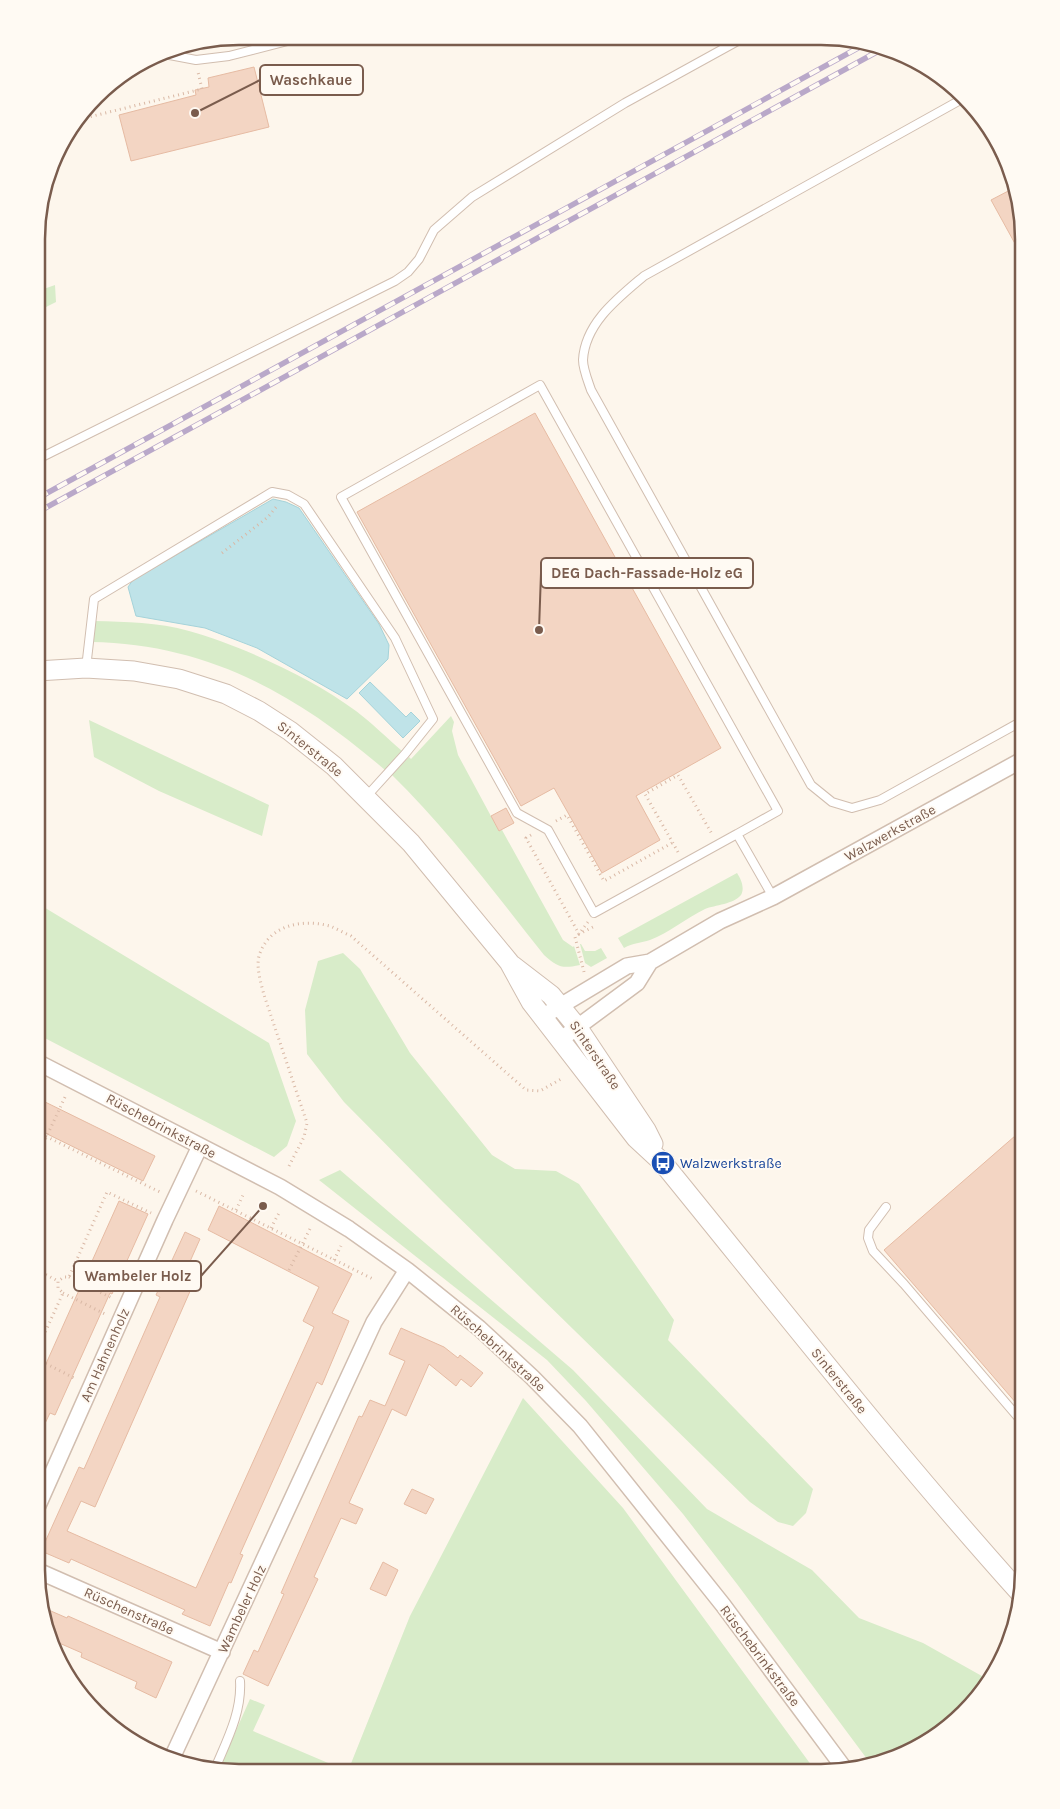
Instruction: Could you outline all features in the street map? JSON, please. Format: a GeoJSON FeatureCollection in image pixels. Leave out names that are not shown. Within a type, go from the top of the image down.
{"type":"FeatureCollection","features":[{"type":"Feature","properties":{"kind":"street","name":"Sinterstraße"},"geometry":{"type":"LineString","coordinates":[[45,671],[86,668],[134,671],[179,679],[226,694],[260,711],[290,731],[334,766],[411,843],[509,962],[527,997],[636,1138],[663,1163],[861,1409],[978,1547],[1014,1587]]}},
{"type":"Feature","properties":{"kind":"street","name":"Walzwerkstraße"},"geometry":{"type":"LineString","coordinates":[[542,1017],[627,966],[650,962],[720,921],[773,897],[1015,765]]}},
{"type":"Feature","properties":{"kind":"street","name":"Sinterstraße"},"geometry":{"type":"LineString","coordinates":[[509,962],[551,995],[578,1028],[646,1130],[663,1163]]}},
{"type":"Feature","properties":{"kind":"street","name":"Walzwerkstraße"},"geometry":{"type":"LineString","coordinates":[[560,1040],[637,983],[650,962]]}},
{"type":"Feature","properties":{"kind":"street","name":"Rüschebrinkstraße"},"geometry":{"type":"LineString","coordinates":[[45,1066],[280,1187],[316,1208],[406,1270],[479,1328],[532,1377],[580,1426],[723,1605],[840,1763]]}},
{"type":"Feature","properties":{"kind":"street","name":"Am Hahnenholz"},"geometry":{"type":"LineString","coordinates":[[45,1490],[200,1146]]}},
{"type":"Feature","properties":{"kind":"street","name":"Wambeler Holz"},"geometry":{"type":"LineString","coordinates":[[174,1753],[374,1322],[406,1270]]}},
{"type":"Feature","properties":{"kind":"street","name":"Rüschenstraße"},"geometry":{"type":"LineString","coordinates":[[45,1574],[222,1652]]}},
{"type":"Feature","properties":{"kind":"lane"},"geometry":{"type":"LineString","coordinates":[[175,56],[196,60],[229,56],[272,45]]}},
{"type":"Feature","properties":{"kind":"lane"},"geometry":{"type":"LineString","coordinates":[[45,456],[395,281],[408,272],[419,259],[434,230],[472,197],[625,103],[730,45]]}},
{"type":"Feature","properties":{"kind":"lane"},"geometry":{"type":"LineString","coordinates":[[958,102],[644,276],[611,304],[589,334],[583,362],[591,390],[811,785],[832,802],[852,808],[880,800],[1015,725]]}},
{"type":"Feature","properties":{"kind":"lane"},"geometry":{"type":"LineString","coordinates":[[540,385],[778,811],[737,834],[594,914],[548,830],[517,813],[340,497],[540,385]]}},
{"type":"Feature","properties":{"kind":"lane"},"geometry":{"type":"LineString","coordinates":[[86,668],[94,599],[272,492],[288,495],[304,504],[395,638],[433,719],[405,754],[366,797]]}},
{"type":"Feature","properties":{"kind":"lane"},"geometry":{"type":"LineString","coordinates":[[737,834],[773,897]]}},
{"type":"Feature","properties":{"kind":"lane"},"geometry":{"type":"LineString","coordinates":[[886,1207],[869,1230],[869,1246],[1015,1414]]}},
{"type":"Feature","properties":{"kind":"lane"},"geometry":{"type":"LineString","coordinates":[[218,1763],[237,1716],[241,1693],[240,1681]]}},
{"type":"Feature","properties":{"kind":"path"},"geometry":{"type":"LineString","coordinates":[[88,117],[202,89],[196,60]]}},
{"type":"Feature","properties":{"kind":"path"},"geometry":{"type":"LineString","coordinates":[[222,553],[268,517],[288,495]]}},
{"type":"Feature","properties":{"kind":"path"},"geometry":{"type":"LineString","coordinates":[[684,864],[645,794],[678,775],[718,845]]}},
{"type":"Feature","properties":{"kind":"path"},"geometry":{"type":"LineString","coordinates":[[579,934],[526,838],[567,815],[604,881],[672,843]]}},
{"type":"Feature","properties":{"kind":"path"},"geometry":{"type":"LineString","coordinates":[[584,973],[575,937],[594,914]]}},
{"type":"Feature","properties":{"kind":"path"},"geometry":{"type":"LineString","coordinates":[[289,1166],[304,1137],[307,1123],[259,977],[259,954],[270,936],[287,926],[307,923],[330,926],[351,936],[526,1090],[540,1091],[561,1079]]}},
{"type":"Feature","properties":{"kind":"path"},"geometry":{"type":"LineString","coordinates":[[579,934],[595,926]]}},
{"type":"Feature","properties":{"kind":"path"},"geometry":{"type":"LineString","coordinates":[[68,1093],[46,1137],[165,1195]]}},
{"type":"Feature","properties":{"kind":"path"},"geometry":{"type":"LineString","coordinates":[[191,1188],[375,1280]]}},
{"type":"Feature","properties":{"kind":"path"},"geometry":{"type":"LineString","coordinates":[[69,1277],[106,1192],[156,1216]]}},
{"type":"Feature","properties":{"kind":"path"},"geometry":{"type":"LineString","coordinates":[[235,1210],[244,1193]]}},
{"type":"Feature","properties":{"kind":"path"},"geometry":{"type":"LineString","coordinates":[[272,1228],[280,1211]]}},
{"type":"Feature","properties":{"kind":"path"},"geometry":{"type":"LineString","coordinates":[[289,1270],[310,1227]]}},
{"type":"Feature","properties":{"kind":"path"},"geometry":{"type":"LineString","coordinates":[[334,1260],[341,1246]]}},
{"type":"Feature","properties":{"kind":"path"},"geometry":{"type":"LineString","coordinates":[[45,1274],[58,1281]]}},
{"type":"Feature","properties":{"kind":"path"},"geometry":{"type":"LineString","coordinates":[[58,1281],[64,1277],[69,1277],[118,1300]]}},
{"type":"Feature","properties":{"kind":"path"},"geometry":{"type":"LineString","coordinates":[[58,1281],[58,1288],[62,1293],[110,1316]]}},
{"type":"Feature","properties":{"kind":"path"},"geometry":{"type":"LineString","coordinates":[[45,1330],[62,1293]]}},
{"type":"Feature","properties":{"kind":"path"},"geometry":{"type":"LineString","coordinates":[[45,1364],[81,1382]]}},
{"type":"Feature","properties":{"kind":"green space"},"geometry":{"type":"Polygon","coordinates":[[[55,285],[56,302],[45,308],[45,289],[55,285]]]}},
{"type":"Feature","properties":{"kind":"green space"},"geometry":{"type":"Polygon","coordinates":[[[94,621],[142,623],[177,628],[210,637],[254,654],[298,675],[338,699],[362,716],[402,751],[385,770],[319,719],[285,697],[250,679],[213,664],[174,652],[134,645],[91,642],[94,621]]]}},
{"type":"Feature","properties":{"kind":"green space"},"geometry":{"type":"Polygon","coordinates":[[[451,716],[454,722],[452,731],[458,755],[499,831],[502,830],[563,940],[574,946],[580,965],[560,966],[544,955],[452,840],[392,775],[409,757],[411,759],[451,716]]]}},
{"type":"Feature","properties":{"kind":"green space"},"geometry":{"type":"Polygon","coordinates":[[[89,720],[269,805],[262,836],[159,791],[94,757],[89,720]]]}},
{"type":"Feature","properties":{"kind":"green space"},"geometry":{"type":"Polygon","coordinates":[[[737,873],[743,887],[738,898],[705,909],[657,937],[624,948],[618,938],[737,873]]]}},
{"type":"Feature","properties":{"kind":"green space"},"geometry":{"type":"Polygon","coordinates":[[[45,908],[269,1043],[296,1121],[287,1146],[274,1157],[45,1038],[45,908]]]}},
{"type":"Feature","properties":{"kind":"green space"},"geometry":{"type":"Polygon","coordinates":[[[580,944],[585,951],[595,951],[601,948],[607,958],[591,967],[585,963],[580,944]]]}},
{"type":"Feature","properties":{"kind":"green space"},"geometry":{"type":"Polygon","coordinates":[[[343,953],[360,969],[410,1053],[492,1155],[515,1169],[556,1171],[579,1184],[674,1320],[668,1340],[813,1489],[806,1513],[793,1526],[778,1522],[750,1502],[443,1202],[344,1102],[307,1054],[305,1010],[318,961],[343,953]]]}},
{"type":"Feature","properties":{"kind":"green space"},"geometry":{"type":"Polygon","coordinates":[[[340,1170],[573,1370],[707,1509],[812,1570],[859,1618],[923,1643],[983,1677],[975,1688],[949,1716],[929,1731],[907,1744],[883,1754],[866,1758],[683,1514],[586,1401],[547,1360],[319,1180],[340,1170]]]}},
{"type":"Feature","properties":{"kind":"green space"},"geometry":{"type":"Polygon","coordinates":[[[523,1398],[623,1508],[810,1764],[351,1764],[410,1616],[523,1398]]]}},
{"type":"Feature","properties":{"kind":"green space"},"geometry":{"type":"Polygon","coordinates":[[[250,1699],[265,1705],[253,1731],[331,1764],[226,1764],[221,1763],[250,1699]]]}},
{"type":"Feature","properties":{"kind":"water"},"geometry":{"type":"Polygon","coordinates":[[[273,499],[299,508],[379,624],[389,645],[388,659],[347,699],[257,648],[205,628],[136,616],[128,587],[133,580],[273,499]]]}},
{"type":"Feature","properties":{"kind":"water"},"geometry":{"type":"Polygon","coordinates":[[[370,682],[406,717],[411,712],[420,721],[403,738],[359,693],[370,682]]]}},
{"type":"Feature","properties":{"kind":"building"},"geometry":{"type":"Polygon","coordinates":[[[254,67],[269,127],[131,161],[119,115],[196,95],[195,90],[209,87],[208,78],[254,67]]]}},
{"type":"Feature","properties":{"kind":"building"},"geometry":{"type":"Polygon","coordinates":[[[1008,191],[1015,226],[1015,244],[991,200],[1008,191]]]}},
{"type":"Feature","properties":{"kind":"building"},"geometry":{"type":"Polygon","coordinates":[[[535,413],[721,748],[636,796],[660,840],[602,873],[554,788],[521,806],[357,512],[535,413]]]}},
{"type":"Feature","properties":{"kind":"building"},"geometry":{"type":"Polygon","coordinates":[[[506,808],[514,823],[499,831],[491,816],[506,808]]]}},
{"type":"Feature","properties":{"kind":"building"},"geometry":{"type":"Polygon","coordinates":[[[45,1102],[155,1156],[143,1181],[45,1133],[45,1102]]]}},
{"type":"Feature","properties":{"kind":"building"},"geometry":{"type":"Polygon","coordinates":[[[1015,1136],[1015,1402],[884,1250],[1015,1136]]]}},
{"type":"Feature","properties":{"kind":"building"},"geometry":{"type":"Polygon","coordinates":[[[119,1201],[148,1214],[55,1415],[50,1413],[45,1423],[45,1366],[119,1201]]]}},
{"type":"Feature","properties":{"kind":"building"},"geometry":{"type":"Polygon","coordinates":[[[219,1206],[352,1274],[332,1313],[349,1321],[322,1385],[317,1382],[240,1554],[243,1555],[231,1583],[229,1582],[210,1626],[182,1614],[185,1610],[71,1559],[69,1563],[45,1553],[45,1542],[79,1467],[84,1469],[160,1297],[156,1295],[185,1232],[200,1239],[184,1275],[195,1280],[95,1507],[81,1501],[67,1531],[196,1588],[314,1327],[303,1321],[319,1287],[208,1230],[219,1206]]]}},
{"type":"Feature","properties":{"kind":"building"},"geometry":{"type":"Polygon","coordinates":[[[401,1328],[444,1347],[458,1358],[460,1355],[483,1373],[471,1387],[461,1379],[456,1386],[429,1364],[406,1416],[392,1409],[349,1503],[363,1509],[356,1524],[341,1518],[314,1577],[318,1579],[268,1686],[243,1674],[254,1650],[258,1652],[284,1594],[281,1593],[359,1416],[362,1417],[370,1400],[385,1406],[405,1361],[389,1354],[401,1328]]]}},
{"type":"Feature","properties":{"kind":"building"},"geometry":{"type":"Polygon","coordinates":[[[412,1489],[434,1499],[426,1514],[404,1504],[412,1489]]]}},
{"type":"Feature","properties":{"kind":"building"},"geometry":{"type":"Polygon","coordinates":[[[383,1562],[398,1570],[386,1596],[370,1589],[383,1562]]]}},
{"type":"Feature","properties":{"kind":"building"},"geometry":{"type":"Polygon","coordinates":[[[50,1610],[67,1618],[68,1616],[172,1662],[156,1698],[135,1688],[137,1682],[81,1657],[82,1653],[60,1643],[50,1610]]]}},
{"type":"Feature","properties":{"kind":"railway"},"geometry":{"type":"LineString","coordinates":[[45,494],[857,49]]}},
{"type":"Feature","properties":{"kind":"railway"},"geometry":{"type":"LineString","coordinates":[[45,508],[875,53]]}},
{"type":"Feature","properties":{"kind":"place","name":"Waschkaue"},"geometry":{"type":"Point","coordinates":[195,113]}},
{"type":"Feature","properties":{"kind":"place","name":"DEG Dach-Fassade-Holz eG"},"geometry":{"type":"Point","coordinates":[539,630]}},
{"type":"Feature","properties":{"kind":"place","name":"Walzwerkstraße"},"geometry":{"type":"Point","coordinates":[663,1163]}},
{"type":"Feature","properties":{"kind":"place","name":"Wambeler Holz"},"geometry":{"type":"Point","coordinates":[263,1206]}}]}
